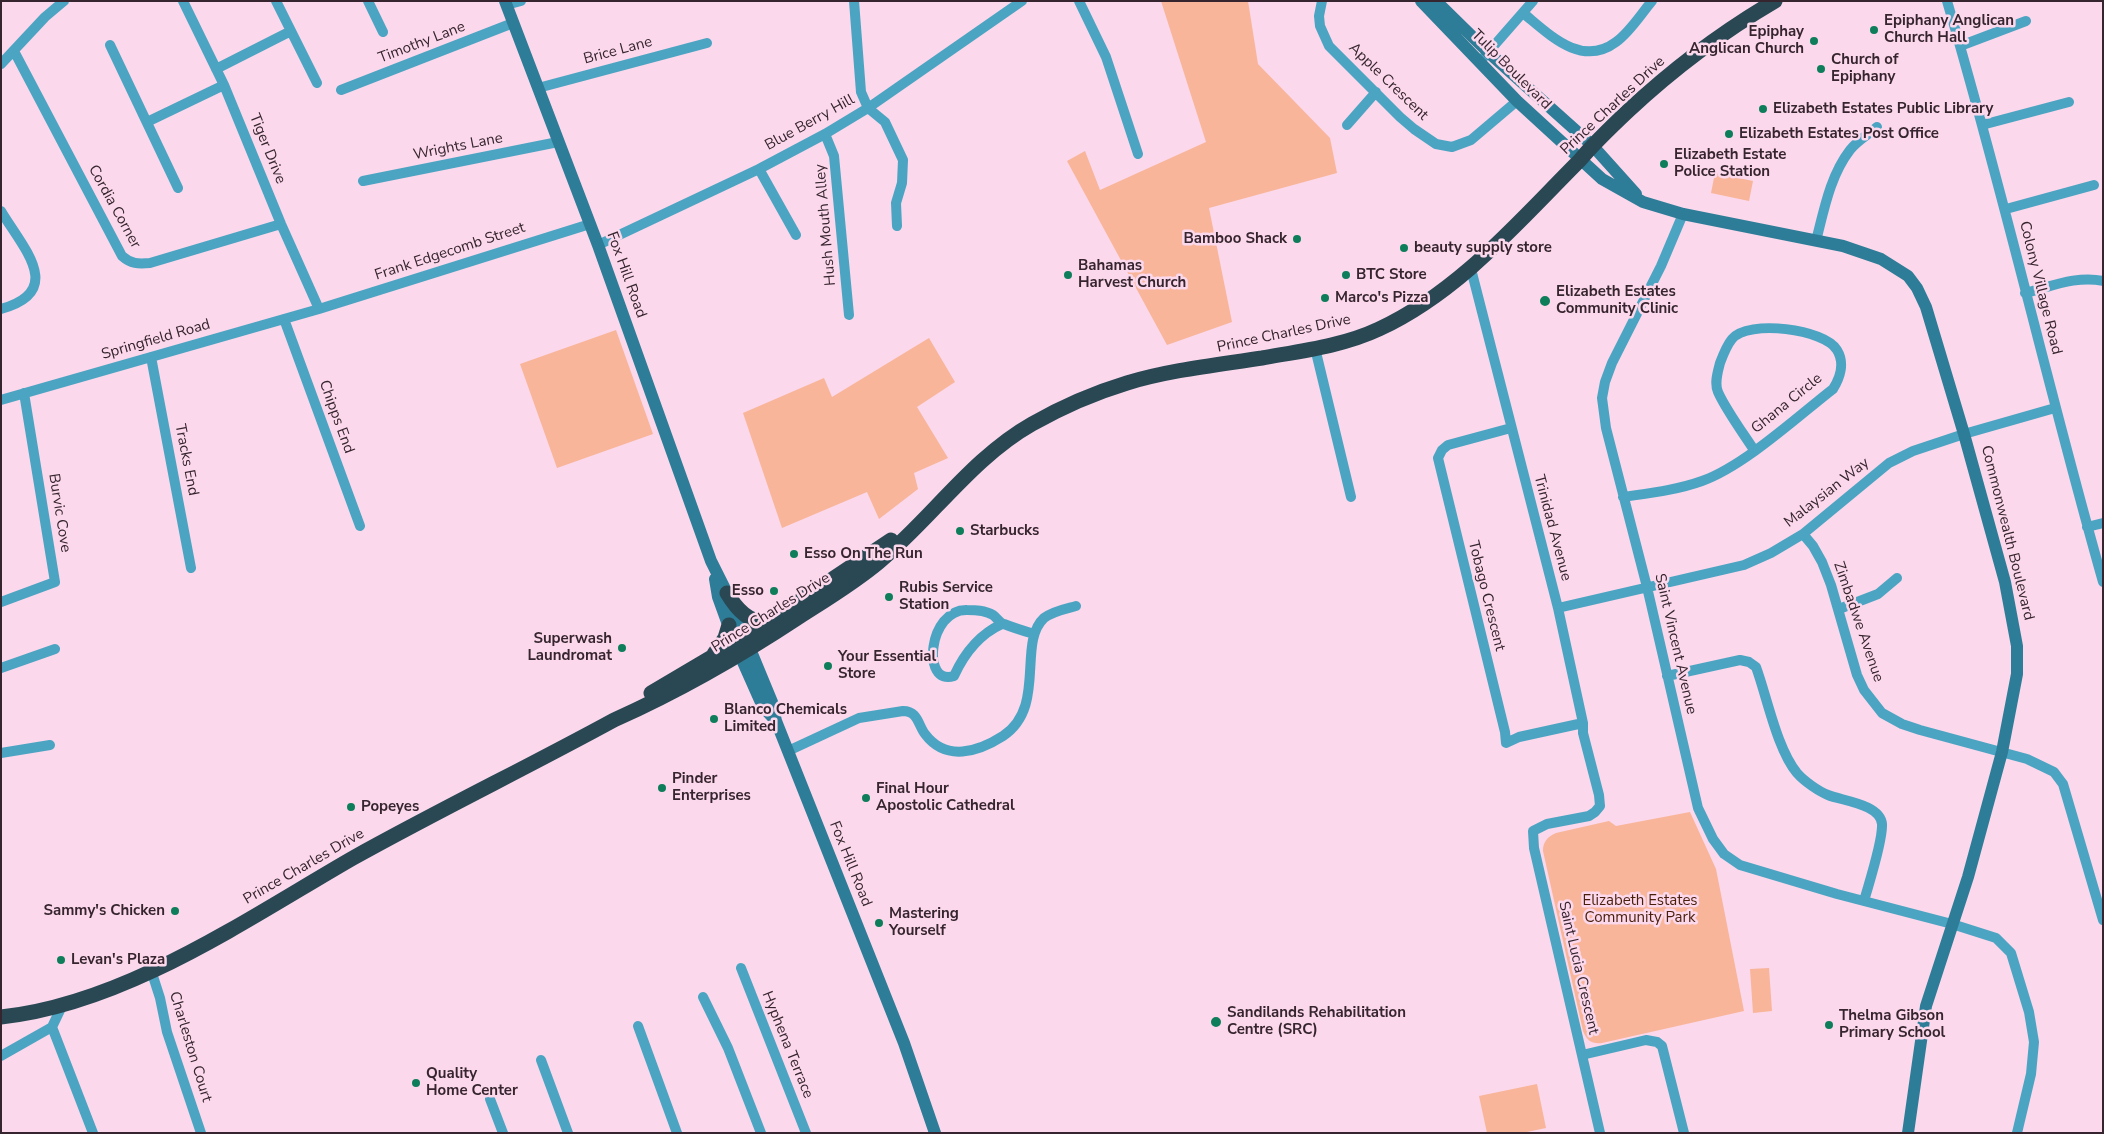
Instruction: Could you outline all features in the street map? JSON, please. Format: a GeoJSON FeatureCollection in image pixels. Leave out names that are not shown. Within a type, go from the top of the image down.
{"type":"FeatureCollection","features":[{"type":"Feature","properties":{"kind":"highway","name":"Prince Charles Drive"},"geometry":{"type":"LineString","coordinates":[[1,1017],[24,1015],[62,1006],[102,992],[151,970],[211,941],[355,858],[614,720],[657,701],[742,646],[852,584],[882,560],[982,461],[1029,425],[1074,403],[1129,382],[1315,348],[1377,330],[1424,303],[1471,269],[1592,146],[1655,87],[1714,40],[1776,1]]}},
{"type":"Feature","properties":{"kind":"highway","name":"Prince Charles Drive"},"geometry":{"type":"LineString","coordinates":[[614,720],[651,693],[709,659],[742,646],[773,620],[876,551],[930,512]]}},
{"type":"Feature","properties":{"kind":"highway"},"geometry":{"type":"LineString","coordinates":[[727,593],[734,606],[748,618],[761,622],[773,620]]}},
{"type":"Feature","properties":{"kind":"highway"},"geometry":{"type":"LineString","coordinates":[[709,659],[719,650],[729,625]]}},
{"type":"Feature","properties":{"kind":"street"},"geometry":{"type":"LineString","coordinates":[[1,64],[64,1]]}},
{"type":"Feature","properties":{"kind":"street","name":"Tiger Drive"},"geometry":{"type":"LineString","coordinates":[[183,1],[224,85],[281,224],[319,309]]}},
{"type":"Feature","properties":{"kind":"street"},"geometry":{"type":"LineString","coordinates":[[276,1],[318,83]]}},
{"type":"Feature","properties":{"kind":"street"},"geometry":{"type":"LineString","coordinates":[[368,1],[383,32]]}},
{"type":"Feature","properties":{"kind":"street"},"geometry":{"type":"LineString","coordinates":[[506,3],[521,1]]}},
{"type":"Feature","properties":{"kind":"street"},"geometry":{"type":"LineString","coordinates":[[854,1],[861,92],[868,108],[885,122],[904,160],[902,183],[896,202],[897,226]]}},
{"type":"Feature","properties":{"kind":"street"},"geometry":{"type":"LineString","coordinates":[[1079,1],[1106,57],[1138,154]]}},
{"type":"Feature","properties":{"kind":"street","name":"Apple Crescent"},"geometry":{"type":"LineString","coordinates":[[1322,1],[1319,16],[1320,26],[1329,46],[1414,129],[1426,138],[1444,147],[1452,147],[1471,140],[1517,100]]}},
{"type":"Feature","properties":{"kind":"street","name":"Tulip Boulevard"},"geometry":{"type":"LineString","coordinates":[[1421,1],[1479,62],[1580,160]]}},
{"type":"Feature","properties":{"kind":"street","name":"Tulip Boulevard"},"geometry":{"type":"LineString","coordinates":[[1436,1],[1488,52],[1592,146]]}},
{"type":"Feature","properties":{"kind":"street"},"geometry":{"type":"LineString","coordinates":[[1479,62],[1533,1]]}},
{"type":"Feature","properties":{"kind":"street"},"geometry":{"type":"LineString","coordinates":[[1523,13],[1568,48],[1583,51],[1602,50],[1617,42],[1652,1]]}},
{"type":"Feature","properties":{"kind":"street","name":"Colony Village Road"},"geometry":{"type":"LineString","coordinates":[[1947,1],[2006,209],[2025,293],[2103,582]]}},
{"type":"Feature","properties":{"kind":"street","name":"Blue Berry Hill"},"geometry":{"type":"LineString","coordinates":[[598,245],[759,169],[825,134],[868,108],[1020,2]]}},
{"type":"Feature","properties":{"kind":"street","name":"Fox Hill Road"},"geometry":{"type":"LineString","coordinates":[[506,3],[598,245],[711,561],[727,593],[742,646],[763,707],[776,721],[904,1043],[935,1133]]}},
{"type":"Feature","properties":{"kind":"street"},"geometry":{"type":"LineString","coordinates":[[1960,46],[2026,21]]}},
{"type":"Feature","properties":{"kind":"street","name":"Timothy Lane"},"geometry":{"type":"LineString","coordinates":[[341,90],[513,23]]}},
{"type":"Feature","properties":{"kind":"street"},"geometry":{"type":"LineString","coordinates":[[216,69],[291,31]]}},
{"type":"Feature","properties":{"kind":"street","name":"Brice Lane"},"geometry":{"type":"LineString","coordinates":[[538,88],[707,43]]}},
{"type":"Feature","properties":{"kind":"street"},"geometry":{"type":"LineString","coordinates":[[110,45],[178,188]]}},
{"type":"Feature","properties":{"kind":"street","name":"Cordia Corner"},"geometry":{"type":"LineString","coordinates":[[14,51],[122,256],[128,262],[137,264],[150,263],[281,224]]}},
{"type":"Feature","properties":{"kind":"street"},"geometry":{"type":"LineString","coordinates":[[147,122],[224,85]]}},
{"type":"Feature","properties":{"kind":"street"},"geometry":{"type":"LineString","coordinates":[[1347,125],[1376,92]]}},
{"type":"Feature","properties":{"kind":"street"},"geometry":{"type":"LineString","coordinates":[[1982,125],[2069,102]]}},
{"type":"Feature","properties":{"kind":"street"},"geometry":{"type":"LineString","coordinates":[[1816,241],[1825,204],[1836,174],[1851,148],[1877,127]]}},
{"type":"Feature","properties":{"kind":"street","name":"Hush Mouth Alley"},"geometry":{"type":"LineString","coordinates":[[825,134],[834,156],[849,316]]}},
{"type":"Feature","properties":{"kind":"street","name":"Wrights Lane"},"geometry":{"type":"LineString","coordinates":[[364,181],[558,142]]}},
{"type":"Feature","properties":{"kind":"street"},"geometry":{"type":"LineString","coordinates":[[1592,146],[1643,202]]}},
{"type":"Feature","properties":{"kind":"street","name":"Commonwealth Boulevard"},"geometry":{"type":"LineString","coordinates":[[1580,160],[1602,179],[1643,202],[1682,214],[1843,246],[1881,259],[1908,276],[1918,288],[1926,307],[2006,582],[2018,646],[2018,674],[2002,752],[1968,877],[1926,1006],[1908,1133]]}},
{"type":"Feature","properties":{"kind":"street"},"geometry":{"type":"LineString","coordinates":[[759,169],[796,235]]}},
{"type":"Feature","properties":{"kind":"street"},"geometry":{"type":"LineString","coordinates":[[2006,209],[2094,185]]}},
{"type":"Feature","properties":{"kind":"street"},"geometry":{"type":"LineString","coordinates":[[1,211],[34,267],[36,283],[34,290],[24,301],[1,309]]}},
{"type":"Feature","properties":{"kind":"street","name":"Saint Vincent Avenue"},"geometry":{"type":"LineString","coordinates":[[1682,214],[1661,266],[1612,363],[1605,382],[1602,398],[1606,428],[1647,587],[1698,808],[1713,839],[1724,854],[1740,864],[1864,902],[1952,924],[1996,938],[2011,953],[2029,1012],[2034,1042],[2031,1074],[2017,1133]]}},
{"type":"Feature","properties":{"kind":"street","name":"Frank Edgecomb Street"},"geometry":{"type":"LineString","coordinates":[[319,309],[590,224]]}},
{"type":"Feature","properties":{"kind":"street","name":"Trinidad Avenue"},"geometry":{"type":"LineString","coordinates":[[1471,269],[1510,428],[1558,608],[1583,723],[1583,733],[1600,796]]}},
{"type":"Feature","properties":{"kind":"street"},"geometry":{"type":"LineString","coordinates":[[2025,293],[2080,279],[2092,278],[2103,281]]}},
{"type":"Feature","properties":{"kind":"street","name":"Springfield Road"},"geometry":{"type":"LineString","coordinates":[[1,400],[319,309]]}},
{"type":"Feature","properties":{"kind":"street","name":"Chipps End"},"geometry":{"type":"LineString","coordinates":[[284,319],[360,526]]}},
{"type":"Feature","properties":{"kind":"street","name":"Ghana Circle"},"geometry":{"type":"LineString","coordinates":[[1624,497],[1675,489],[1703,481],[1721,473],[1754,450],[1833,389],[1840,376],[1841,360],[1837,350],[1828,341],[1810,334],[1778,328],[1760,327],[1743,331],[1732,338],[1722,357],[1717,373],[1717,391],[1754,450]]}},
{"type":"Feature","properties":{"kind":"street"},"geometry":{"type":"LineString","coordinates":[[1315,348],[1351,496]]}},
{"type":"Feature","properties":{"kind":"street","name":"Tracks End"},"geometry":{"type":"LineString","coordinates":[[151,357],[191,568]]}},
{"type":"Feature","properties":{"kind":"street","name":"Burvic Cove"},"geometry":{"type":"LineString","coordinates":[[1,602],[55,582],[24,394]]}},
{"type":"Feature","properties":{"kind":"street","name":"Malaysian Way"},"geometry":{"type":"LineString","coordinates":[[1558,608],[1744,564],[1771,553],[1803,534],[1889,464],[1913,451],[2055,408]]}},
{"type":"Feature","properties":{"kind":"street","name":"Tobago Crescent"},"geometry":{"type":"LineString","coordinates":[[1510,428],[1448,446],[1442,450],[1438,458],[1505,732],[1506,743],[1519,737],[1583,723]]}},
{"type":"Feature","properties":{"kind":"street"},"geometry":{"type":"LineString","coordinates":[[2087,527],[2103,523]]}},
{"type":"Feature","properties":{"kind":"street","name":"Zimbadwe Avenue"},"geometry":{"type":"LineString","coordinates":[[1803,534],[1813,546],[1822,562],[1839,609],[1857,675],[1868,697],[1882,713],[1902,724],[2027,759],[2054,772],[2063,784],[2103,920]]}},
{"type":"Feature","properties":{"kind":"street","name":"Fox Hill Road"},"geometry":{"type":"LineString","coordinates":[[711,561],[718,597],[729,625],[742,646]]}},
{"type":"Feature","properties":{"kind":"street"},"geometry":{"type":"LineString","coordinates":[[1839,609],[1878,594],[1897,578]]}},
{"type":"Feature","properties":{"kind":"street"},"geometry":{"type":"LineString","coordinates":[[788,751],[859,718],[903,711],[908,711],[915,716],[925,734],[946,750],[964,752],[993,742],[1007,733],[1019,720],[1026,704],[1031,680],[1034,634],[1038,625],[1045,617],[1054,612],[1076,606]]}},
{"type":"Feature","properties":{"kind":"street"},"geometry":{"type":"LineString","coordinates":[[1002,624],[982,635],[958,666],[954,676],[942,677],[937,671],[932,650],[941,624],[949,615],[964,610],[981,610],[991,613],[1002,624],[1034,634]]}},
{"type":"Feature","properties":{"kind":"street"},"geometry":{"type":"LineString","coordinates":[[1,668],[55,649]]}},
{"type":"Feature","properties":{"kind":"street"},"geometry":{"type":"LineString","coordinates":[[1667,676],[1740,660],[1749,662],[1756,667],[1782,744],[1798,774],[1826,794],[1872,809],[1880,818],[1882,824],[1880,839],[1864,902]]}},
{"type":"Feature","properties":{"kind":"street"},"geometry":{"type":"LineString","coordinates":[[1,754],[50,745]]}},
{"type":"Feature","properties":{"kind":"street","name":"Saint Lucia Crescent"},"geometry":{"type":"LineString","coordinates":[[1600,796],[1600,806],[1595,812],[1547,824],[1533,831],[1534,848],[1582,1055],[1646,1040],[1657,1042],[1662,1046],[1684,1133]]}},
{"type":"Feature","properties":{"kind":"street","name":"Hyphena Terrace"},"geometry":{"type":"LineString","coordinates":[[740,968],[806,1133]]}},
{"type":"Feature","properties":{"kind":"street","name":"Charleston Court"},"geometry":{"type":"LineString","coordinates":[[151,970],[160,998],[167,1032],[202,1133]]}},
{"type":"Feature","properties":{"kind":"street"},"geometry":{"type":"LineString","coordinates":[[703,997],[728,1048],[761,1133]]}},
{"type":"Feature","properties":{"kind":"street"},"geometry":{"type":"LineString","coordinates":[[1,1056],[52,1027],[62,1006]]}},
{"type":"Feature","properties":{"kind":"street"},"geometry":{"type":"LineString","coordinates":[[638,1026],[677,1133]]}},
{"type":"Feature","properties":{"kind":"street"},"geometry":{"type":"LineString","coordinates":[[52,1027],[93,1133]]}},
{"type":"Feature","properties":{"kind":"street"},"geometry":{"type":"LineString","coordinates":[[1582,1055],[1600,1133]]}},
{"type":"Feature","properties":{"kind":"street"},"geometry":{"type":"LineString","coordinates":[[541,1060],[568,1133]]}},
{"type":"Feature","properties":{"kind":"street"},"geometry":{"type":"LineString","coordinates":[[490,1099],[503,1133]]}},
{"type":"Feature","properties":{"kind":"green space"},"geometry":{"type":"Polygon","coordinates":[[[1161,1],[1248,1],[1258,64],[1330,138],[1337,173],[1209,208],[1232,322],[1167,345],[1067,161],[1085,151],[1100,190],[1206,142],[1161,1]]]}},
{"type":"Feature","properties":{"kind":"green space"},"geometry":{"type":"Polygon","coordinates":[[[1715,173],[1753,181],[1749,201],[1711,193],[1715,173]]]}},
{"type":"Feature","properties":{"kind":"green space"},"geometry":{"type":"Polygon","coordinates":[[[616,330],[653,434],[557,468],[520,364],[616,330]]]}},
{"type":"Feature","properties":{"kind":"green space"},"geometry":{"type":"Polygon","coordinates":[[[929,338],[955,382],[917,407],[948,458],[914,473],[918,489],[879,519],[867,492],[782,528],[743,413],[824,378],[832,397],[929,338]]]}},
{"type":"Feature","properties":{"kind":"green space","name":"Elizabeth Estates Community Park"},"geometry":{"type":"Polygon","coordinates":[[[1690,812],[1716,869],[1744,1011],[1595,1043],[1586,1037],[1583,1031],[1543,851],[1545,842],[1556,833],[1609,821],[1616,826],[1690,812]]]}},
{"type":"Feature","properties":{"kind":"green space"},"geometry":{"type":"Polygon","coordinates":[[[1769,968],[1772,1011],[1753,1013],[1750,969],[1769,968]]]}},
{"type":"Feature","properties":{"kind":"green space"},"geometry":{"type":"Polygon","coordinates":[[[1537,1084],[1546,1128],[1522,1133],[1487,1133],[1479,1096],[1537,1084]]]}},
{"type":"Feature","properties":{"kind":"place","name":"Epiphany Anglican Church Hall"},"geometry":{"type":"Point","coordinates":[1874,30]}},
{"type":"Feature","properties":{"kind":"place","name":"Epiphay Anglican Church"},"geometry":{"type":"Point","coordinates":[1814,41]}},
{"type":"Feature","properties":{"kind":"place","name":"Church of Epiphany"},"geometry":{"type":"Point","coordinates":[1821,69]}},
{"type":"Feature","properties":{"kind":"place","name":"Elizabeth Estates Public Library"},"geometry":{"type":"Point","coordinates":[1763,109]}},
{"type":"Feature","properties":{"kind":"place","name":"Elizabeth Estates Post Office"},"geometry":{"type":"Point","coordinates":[1729,134]}},
{"type":"Feature","properties":{"kind":"place","name":"Elizabeth Estate Police Station"},"geometry":{"type":"Point","coordinates":[1664,164]}},
{"type":"Feature","properties":{"kind":"place","name":"Bamboo Shack"},"geometry":{"type":"Point","coordinates":[1297,239]}},
{"type":"Feature","properties":{"kind":"place","name":"beauty supply store"},"geometry":{"type":"Point","coordinates":[1404,248]}},
{"type":"Feature","properties":{"kind":"place","name":"Bahamas Harvest Church"},"geometry":{"type":"Point","coordinates":[1068,275]}},
{"type":"Feature","properties":{"kind":"place","name":"BTC Store"},"geometry":{"type":"Point","coordinates":[1346,275]}},
{"type":"Feature","properties":{"kind":"place","name":"Marco's Pizza"},"geometry":{"type":"Point","coordinates":[1325,298]}},
{"type":"Feature","properties":{"kind":"place","name":"Elizabeth Estates Community Clinic"},"geometry":{"type":"Point","coordinates":[1545,301]}},
{"type":"Feature","properties":{"kind":"place","name":"Starbucks"},"geometry":{"type":"Point","coordinates":[960,531]}},
{"type":"Feature","properties":{"kind":"place","name":"Esso On The Run"},"geometry":{"type":"Point","coordinates":[794,554]}},
{"type":"Feature","properties":{"kind":"place","name":"Esso"},"geometry":{"type":"Point","coordinates":[774,591]}},
{"type":"Feature","properties":{"kind":"place","name":"Rubis Service Station"},"geometry":{"type":"Point","coordinates":[889,597]}},
{"type":"Feature","properties":{"kind":"place","name":"Superwash Laundromat"},"geometry":{"type":"Point","coordinates":[622,648]}},
{"type":"Feature","properties":{"kind":"place","name":"Your Essential Store"},"geometry":{"type":"Point","coordinates":[828,666]}},
{"type":"Feature","properties":{"kind":"place","name":"Blanco Chemicals Limited"},"geometry":{"type":"Point","coordinates":[714,719]}},
{"type":"Feature","properties":{"kind":"place","name":"Pinder Enterprises"},"geometry":{"type":"Point","coordinates":[662,788]}},
{"type":"Feature","properties":{"kind":"place","name":"Final Hour Apostolic Cathedral"},"geometry":{"type":"Point","coordinates":[866,798]}},
{"type":"Feature","properties":{"kind":"place","name":"Popeyes"},"geometry":{"type":"Point","coordinates":[351,807]}},
{"type":"Feature","properties":{"kind":"place","name":"Sammy's Chicken"},"geometry":{"type":"Point","coordinates":[175,911]}},
{"type":"Feature","properties":{"kind":"place","name":"Mastering Yourself"},"geometry":{"type":"Point","coordinates":[879,923]}},
{"type":"Feature","properties":{"kind":"place","name":"Levan's Plaza"},"geometry":{"type":"Point","coordinates":[61,960]}},
{"type":"Feature","properties":{"kind":"place","name":"Sandilands Rehabilitation Centre (SRC)"},"geometry":{"type":"Point","coordinates":[1216,1022]}},
{"type":"Feature","properties":{"kind":"place","name":"Thelma Gibson Primary School"},"geometry":{"type":"Point","coordinates":[1829,1025]}},
{"type":"Feature","properties":{"kind":"place","name":"Quality Home Center"},"geometry":{"type":"Point","coordinates":[416,1083]}}]}
